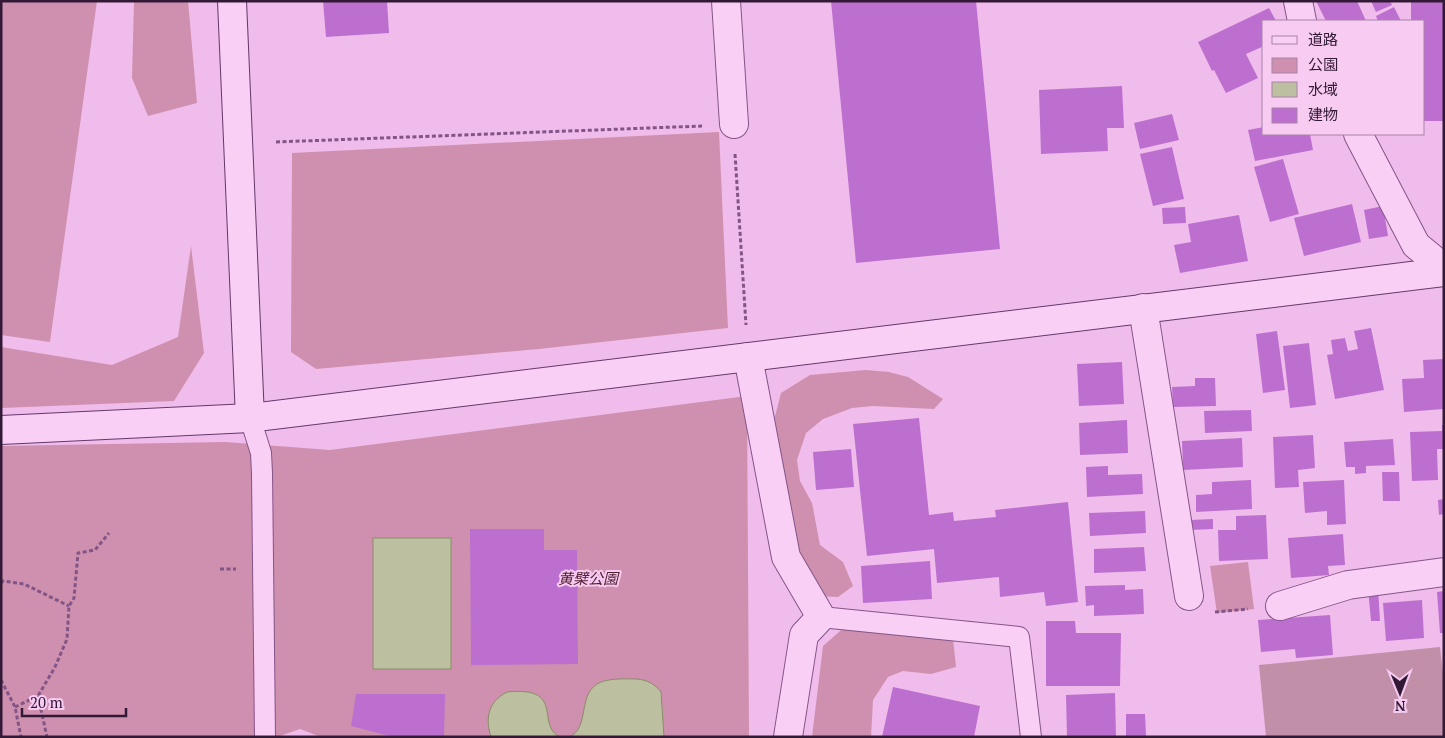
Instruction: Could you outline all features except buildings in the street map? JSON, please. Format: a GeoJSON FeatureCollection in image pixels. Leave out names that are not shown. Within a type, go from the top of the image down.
{"type":"FeatureCollection","features":[{"type":"Feature","properties":{"kind":"street"},"geometry":{"type":"LineString","coordinates":[[232,1],[250,418]]}},
{"type":"Feature","properties":{"kind":"street"},"geometry":{"type":"LineString","coordinates":[[726,1],[734,124]]}},
{"type":"Feature","properties":{"kind":"street"},"geometry":{"type":"LineString","coordinates":[[1298,1],[1302,20]]}},
{"type":"Feature","properties":{"kind":"street"},"geometry":{"type":"LineString","coordinates":[[1359,135],[1416,245],[1444,270]]}},
{"type":"Feature","properties":{"kind":"street"},"geometry":{"type":"LineString","coordinates":[[1,430],[250,418],[747,345],[1143,308],[1444,270]]}},
{"type":"Feature","properties":{"kind":"street"},"geometry":{"type":"LineString","coordinates":[[1143,308],[1189,596]]}},
{"type":"Feature","properties":{"kind":"street"},"geometry":{"type":"LineString","coordinates":[[747,345],[786,557],[821,617],[804,635],[788,737]]}},
{"type":"Feature","properties":{"kind":"street"},"geometry":{"type":"LineString","coordinates":[[1280,606],[1348,585],[1444,572]]}},
{"type":"Feature","properties":{"kind":"lane"},"geometry":{"type":"LineString","coordinates":[[250,418],[261,453],[266,737]]}},
{"type":"Feature","properties":{"kind":"lane"},"geometry":{"type":"LineString","coordinates":[[821,617],[1019,637],[1031,737]]}},
{"type":"Feature","properties":{"kind":"path"},"geometry":{"type":"LineString","coordinates":[[276,142],[734,124],[747,345]]}},
{"type":"Feature","properties":{"kind":"path"},"geometry":{"type":"LineString","coordinates":[[15,707],[38,696],[55,667],[67,639],[69,606],[74,598],[78,553],[94,550],[109,533]]}},
{"type":"Feature","properties":{"kind":"path"},"geometry":{"type":"LineString","coordinates":[[220,569],[237,569]]}},
{"type":"Feature","properties":{"kind":"path"},"geometry":{"type":"LineString","coordinates":[[1,583],[3,581],[24,584],[69,606]]}},
{"type":"Feature","properties":{"kind":"path"},"geometry":{"type":"LineString","coordinates":[[1189,596],[1217,613],[1280,606]]}},
{"type":"Feature","properties":{"kind":"path"},"geometry":{"type":"LineString","coordinates":[[1,680],[15,707],[22,737]]}},
{"type":"Feature","properties":{"kind":"path"},"geometry":{"type":"LineString","coordinates":[[38,696],[47,737]]}},
{"type":"Feature","properties":{"kind":"green space"},"geometry":{"type":"Polygon","coordinates":[[[1,1],[97,1],[50,342],[1,335],[1,1]]]}},
{"type":"Feature","properties":{"kind":"green space"},"geometry":{"type":"Polygon","coordinates":[[[134,1],[188,1],[197,103],[148,116],[132,78],[134,1]]]}},
{"type":"Feature","properties":{"kind":"green space"},"geometry":{"type":"Polygon","coordinates":[[[719,132],[728,328],[539,349],[316,369],[291,352],[292,153],[719,132]]]}},
{"type":"Feature","properties":{"kind":"green space"},"geometry":{"type":"Polygon","coordinates":[[[191,246],[204,353],[174,401],[1,408],[1,347],[112,365],[178,337],[191,246]]]}},
{"type":"Feature","properties":{"kind":"green space"},"geometry":{"type":"Polygon","coordinates":[[[866,370],[889,372],[908,377],[943,399],[934,409],[873,406],[852,408],[823,419],[806,433],[797,460],[800,481],[812,503],[820,545],[843,562],[853,586],[838,597],[817,596],[803,572],[771,432],[781,393],[810,375],[866,370]]]}},
{"type":"Feature","properties":{"kind":"green space","name":"黄檗公園"},"geometry":{"type":"Polygon","coordinates":[[[747,396],[749,737],[321,737],[300,729],[277,737],[1,737],[1,446],[225,442],[330,450],[747,396]]]}},
{"type":"Feature","properties":{"kind":"green space"},"geometry":{"type":"Polygon","coordinates":[[[1248,562],[1254,609],[1217,613],[1210,566],[1248,562]]]}},
{"type":"Feature","properties":{"kind":"green space"},"geometry":{"type":"Polygon","coordinates":[[[847,625],[953,639],[956,667],[931,674],[903,671],[888,677],[873,700],[871,737],[812,737],[823,646],[847,625]]]}},
{"type":"Feature","properties":{"kind":"shaded area"},"geometry":{"type":"Polygon","coordinates":[[[1440,647],[1444,683],[1444,737],[1266,737],[1259,665],[1440,647]]]}},
{"type":"Feature","properties":{"kind":"water"},"geometry":{"type":"Polygon","coordinates":[[[373,538],[451,538],[451,669],[373,669],[373,538]]]}},
{"type":"Feature","properties":{"kind":"water"},"geometry":{"type":"Polygon","coordinates":[[[637,679],[650,683],[661,692],[664,737],[569,737],[580,726],[586,701],[593,687],[601,682],[610,680],[637,679]]]}},
{"type":"Feature","properties":{"kind":"water"},"geometry":{"type":"Polygon","coordinates":[[[507,692],[525,692],[537,695],[543,700],[549,724],[560,737],[491,737],[488,723],[490,711],[496,701],[507,692]]]}}]}
